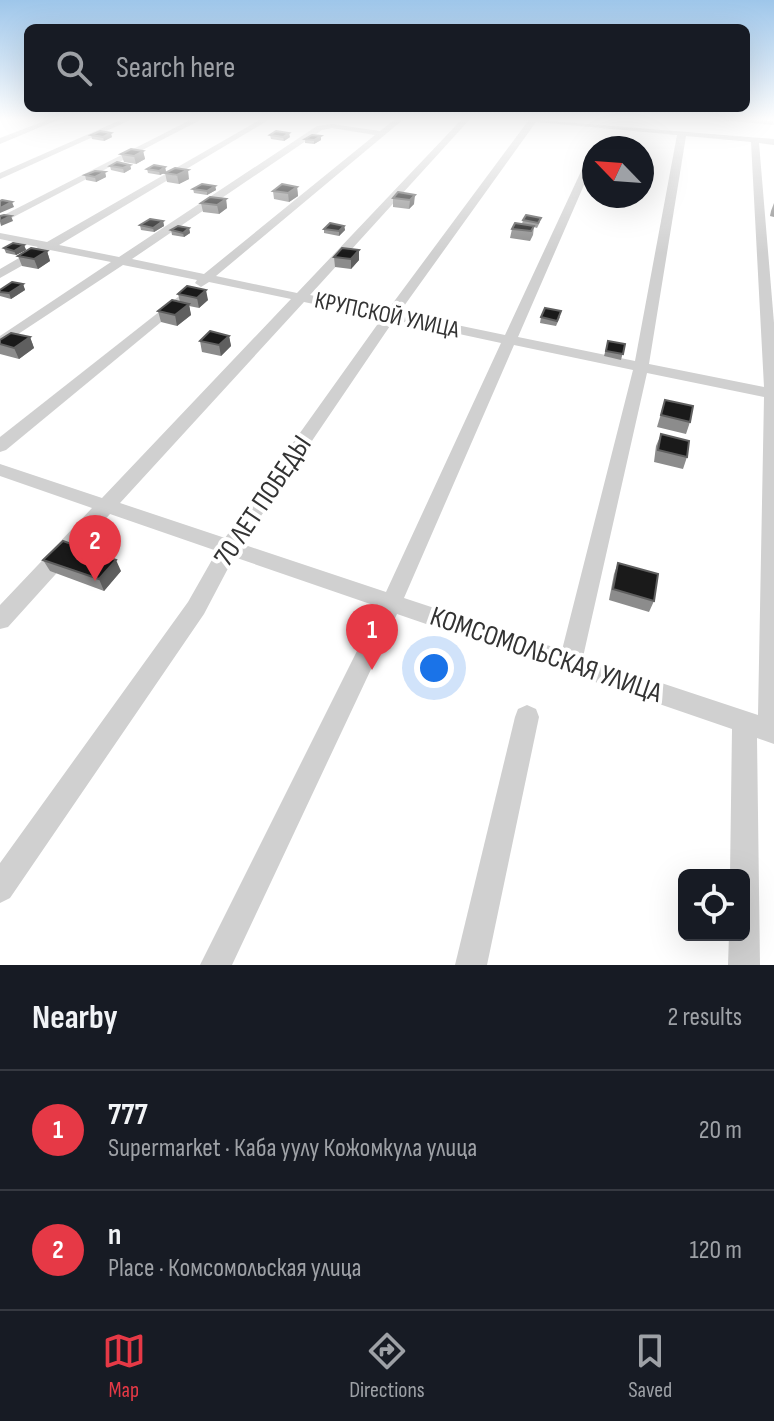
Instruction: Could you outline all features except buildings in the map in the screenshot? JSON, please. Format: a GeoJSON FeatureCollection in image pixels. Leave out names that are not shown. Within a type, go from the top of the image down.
{"type":"FeatureCollection","features":[{"type":"Feature","properties":{"kind":"street"},"geometry":{"type":"LineString","coordinates":[[0,176],[29,163]]}},
{"type":"Feature","properties":{"kind":"street"},"geometry":{"type":"LineString","coordinates":[[0,221],[113,163]]}},
{"type":"Feature","properties":{"kind":"street"},"geometry":{"type":"LineString","coordinates":[[0,274],[191,163]]}},
{"type":"Feature","properties":{"kind":"street"},"geometry":{"type":"LineString","coordinates":[[0,342],[268,163]]}},
{"type":"Feature","properties":{"kind":"street"},"geometry":{"type":"LineString","coordinates":[[0,446],[342,163]]}},
{"type":"Feature","properties":{"kind":"street"},"geometry":{"type":"LineString","coordinates":[[0,620],[425,163]]}},
{"type":"Feature","properties":{"kind":"street","name":"70 ЛЕТ ПОБЕДЫ"},"geometry":{"type":"LineString","coordinates":[[0,888],[196,608],[229,548],[390,316],[502,163]]}},
{"type":"Feature","properties":{"kind":"street"},"geometry":{"type":"LineString","coordinates":[[570,663],[641,367],[677,163]]}},
{"type":"Feature","properties":{"kind":"street"},"geometry":{"type":"LineString","coordinates":[[744,965],[763,728],[773,394],[756,163]]}},
{"type":"Feature","properties":{"kind":"street"},"geometry":{"type":"LineString","coordinates":[[216,965],[392,603],[582,180]]}},
{"type":"Feature","properties":{"kind":"street","name":"КРУПСКОЙ УЛИЦА"},"geometry":{"type":"LineString","coordinates":[[0,236],[773,394]]}},
{"type":"Feature","properties":{"kind":"street","name":"КОМСОМОЛЬСКАЯ УЛИЦА"},"geometry":{"type":"LineString","coordinates":[[0,470],[763,728]]}},
{"type":"Feature","properties":{"kind":"street"},"geometry":{"type":"LineString","coordinates":[[471,965],[527,717]]}},
{"type":"Feature","properties":{"kind":"place","name":"п"},"geometry":{"type":"Point","coordinates":[95,581]}},
{"type":"Feature","properties":{"kind":"place","name":"777"},"geometry":{"type":"Point","coordinates":[372,670]}}]}
